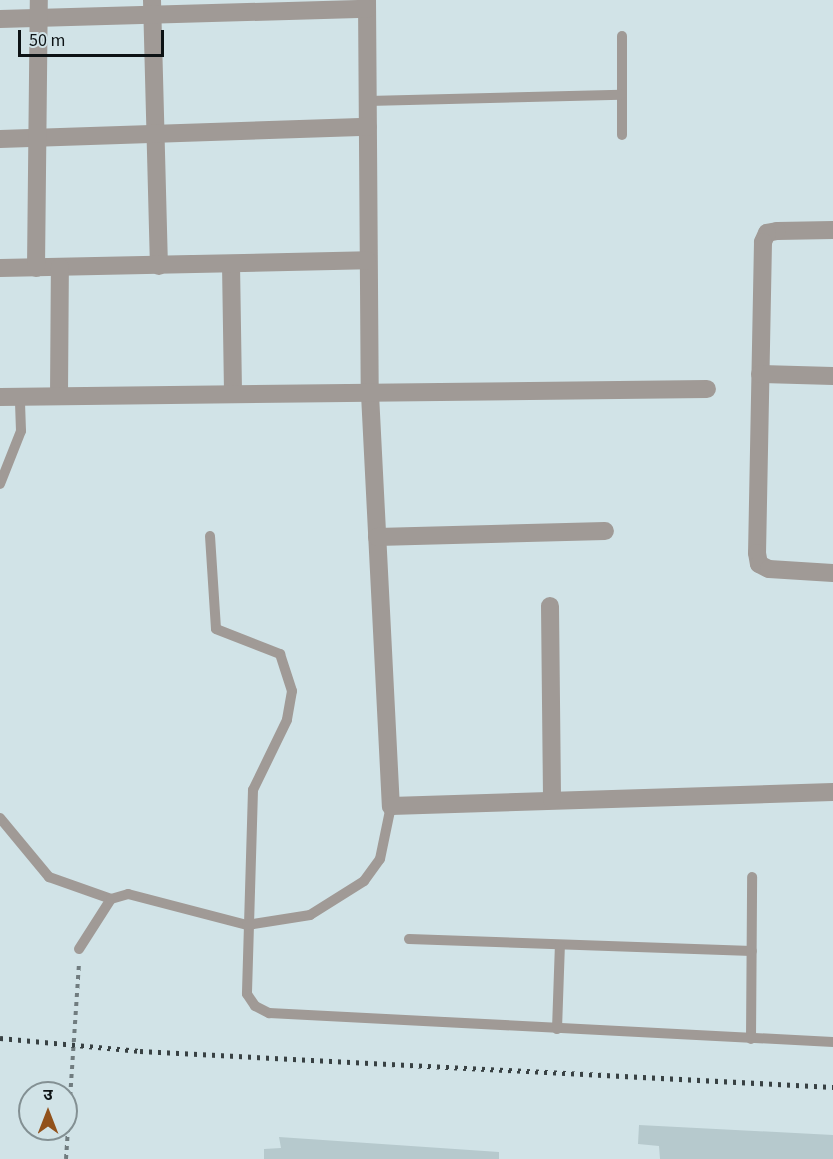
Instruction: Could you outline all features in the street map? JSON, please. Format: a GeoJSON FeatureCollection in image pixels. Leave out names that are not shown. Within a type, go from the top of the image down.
{"type":"FeatureCollection","features":[{"type":"Feature","properties":{"kind":"street"},"geometry":{"type":"LineString","coordinates":[[0,19],[39,9],[367,5],[367,260],[370,393],[391,806],[833,792]]}},
{"type":"Feature","properties":{"kind":"street"},"geometry":{"type":"LineString","coordinates":[[152,8],[159,266]]}},
{"type":"Feature","properties":{"kind":"street"},"geometry":{"type":"LineString","coordinates":[[36,268],[34,138],[39,9]]}},
{"type":"Feature","properties":{"kind":"street"},"geometry":{"type":"LineString","coordinates":[[0,139],[368,127]]}},
{"type":"Feature","properties":{"kind":"street"},"geometry":{"type":"LineString","coordinates":[[833,230],[767,233],[762,254],[759,564],[783,572],[833,573]]}},
{"type":"Feature","properties":{"kind":"street"},"geometry":{"type":"LineString","coordinates":[[0,268],[367,260]]}},
{"type":"Feature","properties":{"kind":"street"},"geometry":{"type":"LineString","coordinates":[[231,264],[233,393]]}},
{"type":"Feature","properties":{"kind":"street"},"geometry":{"type":"LineString","coordinates":[[59,395],[60,267]]}},
{"type":"Feature","properties":{"kind":"street"},"geometry":{"type":"LineString","coordinates":[[760,374],[833,376]]}},
{"type":"Feature","properties":{"kind":"street"},"geometry":{"type":"LineString","coordinates":[[0,397],[707,389]]}},
{"type":"Feature","properties":{"kind":"street"},"geometry":{"type":"LineString","coordinates":[[377,537],[605,531]]}},
{"type":"Feature","properties":{"kind":"street"},"geometry":{"type":"LineString","coordinates":[[550,606],[552,800]]}},
{"type":"Feature","properties":{"kind":"lane"},"geometry":{"type":"LineString","coordinates":[[622,36],[622,135]]}},
{"type":"Feature","properties":{"kind":"lane"},"geometry":{"type":"LineString","coordinates":[[368,101],[621,95]]}},
{"type":"Feature","properties":{"kind":"lane"},"geometry":{"type":"LineString","coordinates":[[0,484],[21,431],[20,396]]}},
{"type":"Feature","properties":{"kind":"lane"},"geometry":{"type":"LineString","coordinates":[[210,536],[216,629],[280,654],[292,691],[287,720],[253,790],[248,994],[269,1013],[833,1042]]}},
{"type":"Feature","properties":{"kind":"lane"},"geometry":{"type":"LineString","coordinates":[[0,818],[49,877],[111,899],[128,894],[248,925],[310,915],[364,881],[380,860],[391,806]]}},
{"type":"Feature","properties":{"kind":"lane"},"geometry":{"type":"LineString","coordinates":[[751,1039],[752,877]]}},
{"type":"Feature","properties":{"kind":"lane"},"geometry":{"type":"LineString","coordinates":[[80,949],[111,899]]}},
{"type":"Feature","properties":{"kind":"lane"},"geometry":{"type":"LineString","coordinates":[[409,939],[752,951]]}},
{"type":"Feature","properties":{"kind":"lane"},"geometry":{"type":"LineString","coordinates":[[557,1029],[560,945]]}},
{"type":"Feature","properties":{"kind":"path"},"geometry":{"type":"LineString","coordinates":[[66,1159],[80,949]]}},
{"type":"Feature","properties":{"kind":"building"},"geometry":{"type":"Polygon","coordinates":[[[639,1125],[833,1135],[833,1159],[660,1159],[659,1146],[638,1144],[639,1125]]]}},
{"type":"Feature","properties":{"kind":"building"},"geometry":{"type":"Polygon","coordinates":[[[279,1137],[499,1152],[499,1159],[264,1159],[264,1149],[281,1148],[279,1137]]]}},
{"type":"Feature","properties":{"kind":"railway"},"geometry":{"type":"LineString","coordinates":[[0,1038],[140,1051],[833,1087]]}}]}
